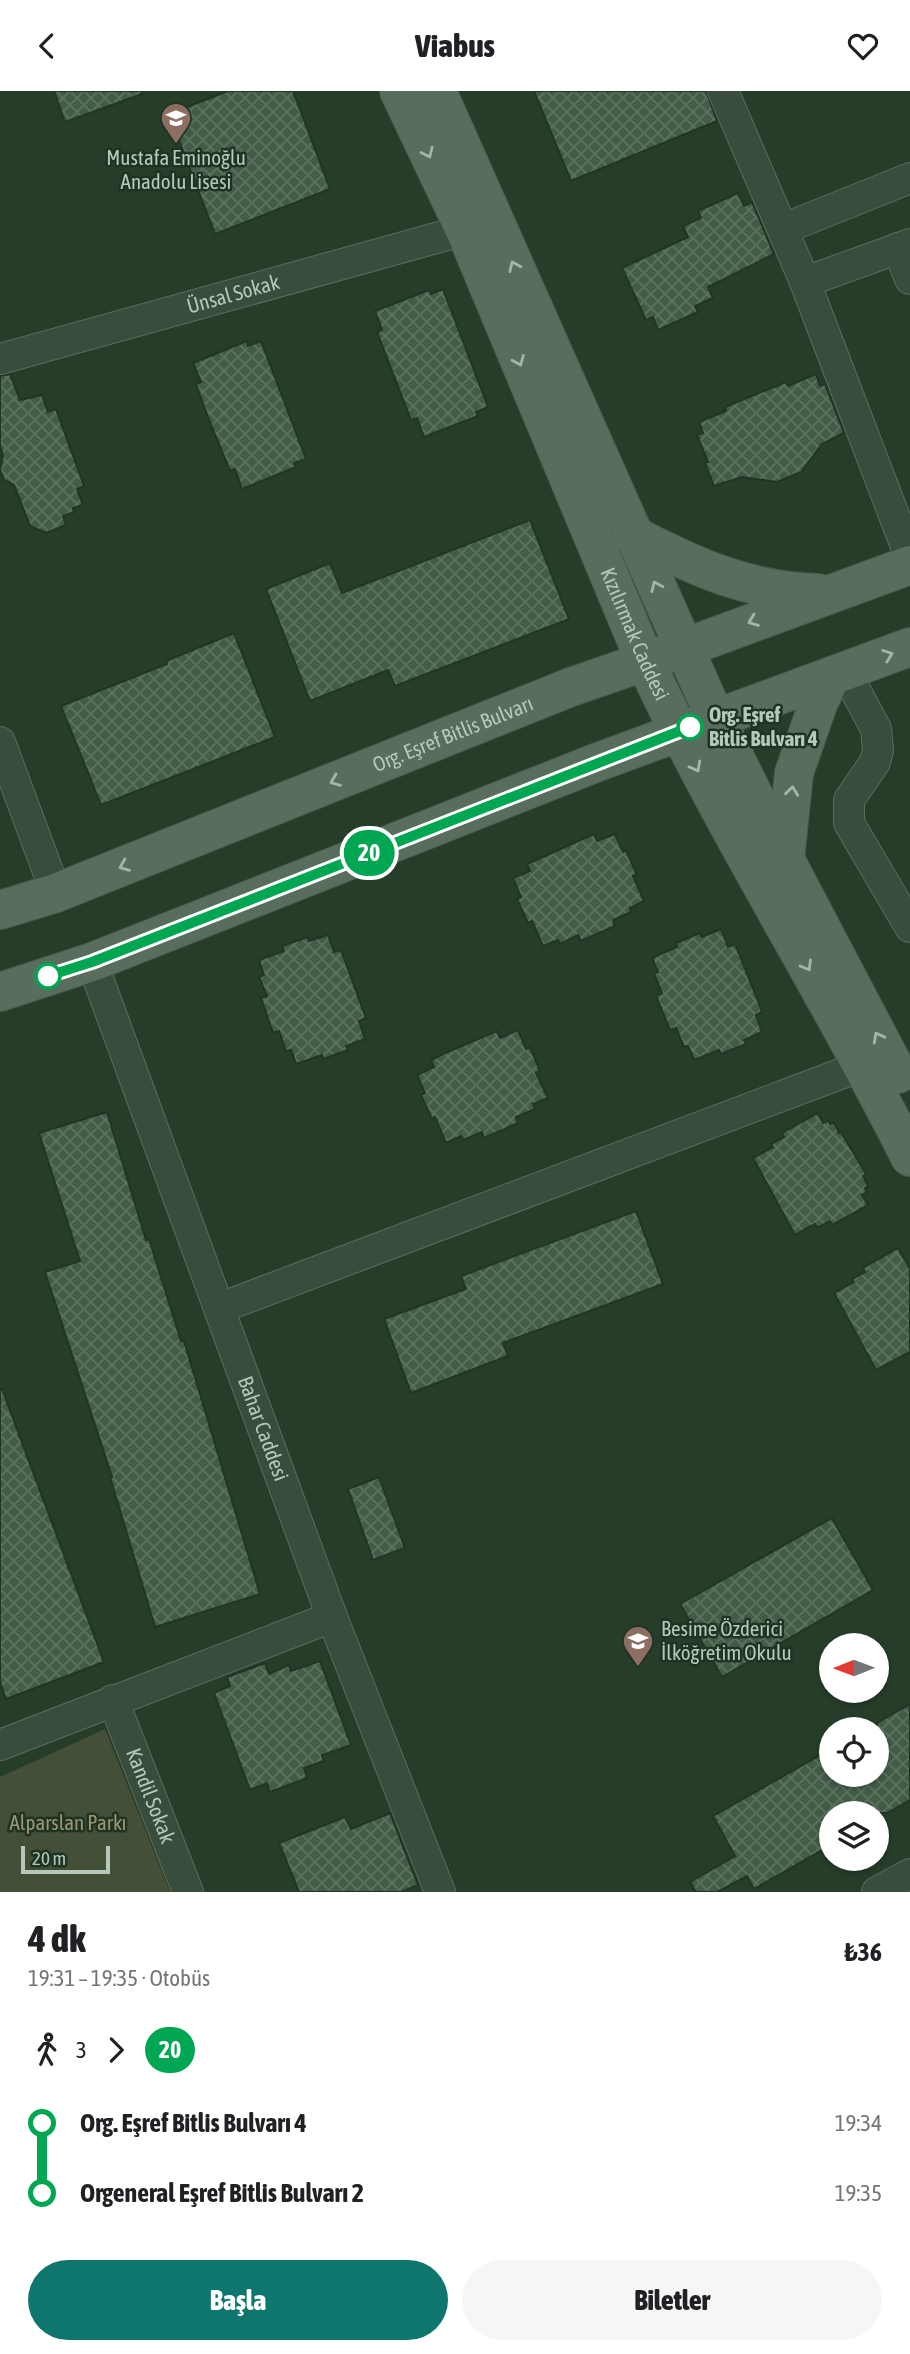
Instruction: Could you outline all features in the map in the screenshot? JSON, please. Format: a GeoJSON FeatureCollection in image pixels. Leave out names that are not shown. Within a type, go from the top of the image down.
{"type":"FeatureCollection","features":[{"type":"Feature","properties":{"kind":"main road","name":"Kızılırmak Caddesi"},"geometry":{"type":"LineString","coordinates":[[399,91],[465,230],[645,661],[678,732],[732,835],[864,1065],[910,1157]]}},
{"type":"Feature","properties":{"kind":"main road","name":"Kızılırmak Caddesi"},"geometry":{"type":"LineString","coordinates":[[437,91],[715,717],[785,859],[910,1097]]}},
{"type":"Feature","properties":{"kind":"main road"},"geometry":{"type":"LineString","coordinates":[[633,535],[703,570],[731,579],[775,589],[830,593]]}},
{"type":"Feature","properties":{"kind":"main road","name":"Org. Eşref Bitlis Bulvarı"},"geometry":{"type":"LineString","coordinates":[[0,910],[56,893],[558,692],[910,565]]}},
{"type":"Feature","properties":{"kind":"main road"},"geometry":{"type":"LineString","coordinates":[[0,992],[92,962],[715,717],[910,647]]}},
{"type":"Feature","properties":{"kind":"main road"},"geometry":{"type":"LineString","coordinates":[[785,859],[794,773],[815,713],[838,673]]}},
{"type":"Feature","properties":{"kind":"street"},"geometry":{"type":"LineString","coordinates":[[723,91],[805,282],[910,557]]}},
{"type":"Feature","properties":{"kind":"street"},"geometry":{"type":"LineString","coordinates":[[783,229],[910,178]]}},
{"type":"Feature","properties":{"kind":"street","name":"Ünsal Sokak"},"geometry":{"type":"LineString","coordinates":[[0,359],[465,230]]}},
{"type":"Feature","properties":{"kind":"street"},"geometry":{"type":"LineString","coordinates":[[805,282],[904,246],[910,279]]}},
{"type":"Feature","properties":{"kind":"street"},"geometry":{"type":"LineString","coordinates":[[838,673],[872,720],[878,740],[875,762],[849,800],[849,823],[910,927]]}},
{"type":"Feature","properties":{"kind":"street"},"geometry":{"type":"LineString","coordinates":[[0,741],[56,893]]}},
{"type":"Feature","properties":{"kind":"street","name":"Bahar Caddesi"},"geometry":{"type":"LineString","coordinates":[[92,962],[332,1617],[440,1892]]}},
{"type":"Feature","properties":{"kind":"street"},"geometry":{"type":"LineString","coordinates":[[220,1307],[864,1065]]}},
{"type":"Feature","properties":{"kind":"street"},"geometry":{"type":"LineString","coordinates":[[0,1745],[332,1617]]}},
{"type":"Feature","properties":{"kind":"street","name":"Kandil Sokak"},"geometry":{"type":"LineString","coordinates":[[113,1700],[188,1892]]}},
{"type":"Feature","properties":{"kind":"street"},"geometry":{"type":"LineString","coordinates":[[877,1892],[910,1874]]}},
{"type":"Feature","properties":{"kind":"green space","name":"Alparslan Parkı"},"geometry":{"type":"Polygon","coordinates":[[[105,1729],[170,1892],[0,1892],[0,1777],[105,1729]]]}},
{"type":"Feature","properties":{"kind":"building"},"geometry":{"type":"Polygon","coordinates":[[[54,91],[142,91],[142,94],[65,122],[54,91]]]}},
{"type":"Feature","properties":{"kind":"building"},"geometry":{"type":"Polygon","coordinates":[[[228,91],[293,91],[330,189],[215,234],[169,114],[228,91]]]}},
{"type":"Feature","properties":{"kind":"building"},"geometry":{"type":"Polygon","coordinates":[[[534,91],[706,91],[717,121],[571,181],[534,91]]]}},
{"type":"Feature","properties":{"kind":"building"},"geometry":{"type":"Polygon","coordinates":[[[738,193],[744,206],[752,202],[774,254],[708,287],[713,298],[695,306],[698,312],[658,330],[653,317],[646,320],[622,268],[688,237],[683,226],[701,218],[698,211],[738,193]]]}},
{"type":"Feature","properties":{"kind":"building"},"geometry":{"type":"Polygon","coordinates":[[[443,289],[488,407],[476,412],[478,416],[424,437],[417,418],[411,420],[377,332],[382,330],[375,311],[429,290],[431,294],[443,289]]]}},
{"type":"Feature","properties":{"kind":"building"},"geometry":{"type":"Polygon","coordinates":[[[247,341],[248,346],[261,341],[306,459],[294,463],[296,467],[242,489],[235,469],[230,471],[209,420],[196,384],[201,382],[193,363],[247,341]]]}},
{"type":"Feature","properties":{"kind":"building"},"geometry":{"type":"Polygon","coordinates":[[[10,374],[20,400],[42,395],[48,412],[56,409],[84,486],[77,489],[83,505],[73,508],[74,512],[63,516],[66,525],[46,533],[30,526],[14,485],[4,480],[0,470],[3,455],[0,446],[0,376],[10,374]]]}},
{"type":"Feature","properties":{"kind":"building"},"geometry":{"type":"Polygon","coordinates":[[[816,374],[820,386],[825,384],[844,433],[822,444],[801,472],[777,482],[742,477],[714,486],[697,435],[703,433],[699,422],[726,411],[725,407],[786,382],[788,386],[816,374]]]}},
{"type":"Feature","properties":{"kind":"building"},"geometry":{"type":"Polygon","coordinates":[[[530,520],[569,619],[395,686],[388,670],[310,701],[266,589],[330,563],[342,593],[530,520]]]}},
{"type":"Feature","properties":{"kind":"building"},"geometry":{"type":"Polygon","coordinates":[[[234,633],[275,737],[101,805],[61,706],[167,664],[166,661],[234,633]]]}},
{"type":"Feature","properties":{"kind":"building"},"geometry":{"type":"Polygon","coordinates":[[[594,834],[597,841],[615,834],[623,852],[626,850],[637,875],[633,876],[644,901],[630,908],[631,912],[613,920],[615,926],[581,941],[578,935],[560,944],[558,940],[543,946],[532,921],[528,923],[517,899],[521,897],[513,878],[530,871],[527,864],[594,834]]]}},
{"type":"Feature","properties":{"kind":"building"},"geometry":{"type":"Polygon","coordinates":[[[721,929],[728,947],[735,944],[756,996],[762,1012],[756,1015],[762,1032],[744,1040],[746,1044],[721,1054],[719,1050],[694,1060],[688,1046],[684,1047],[676,1028],[670,1030],[656,996],[662,993],[654,974],[658,972],[652,958],[677,947],[676,943],[700,933],[702,937],[721,929]]]}},
{"type":"Feature","properties":{"kind":"building"},"geometry":{"type":"Polygon","coordinates":[[[328,935],[334,952],[341,950],[366,1018],[359,1021],[365,1039],[346,1046],[348,1050],[323,1059],[322,1055],[296,1064],[291,1050],[286,1051],[279,1031],[273,1033],[261,998],[267,996],[259,977],[264,975],[259,960],[284,951],[282,946],[308,937],[309,941],[328,935]]]}},
{"type":"Feature","properties":{"kind":"building"},"geometry":{"type":"Polygon","coordinates":[[[518,1030],[526,1049],[530,1047],[540,1071],[536,1073],[548,1098],[533,1104],[535,1109],[516,1117],[518,1123],[484,1138],[482,1132],[463,1140],[461,1136],[446,1143],[435,1117],[432,1119],[421,1095],[425,1093],[417,1075],[434,1067],[431,1060],[445,1053],[497,1031],[500,1038],[518,1030]]]}},
{"type":"Feature","properties":{"kind":"building"},"geometry":{"type":"Polygon","coordinates":[[[107,1112],[146,1240],[149,1239],[181,1341],[184,1341],[260,1594],[155,1627],[112,1477],[45,1272],[80,1261],[39,1133],[107,1112]]]}},
{"type":"Feature","properties":{"kind":"building"},"geometry":{"type":"Polygon","coordinates":[[[818,1113],[823,1123],[828,1120],[830,1124],[834,1122],[866,1174],[863,1176],[868,1186],[865,1188],[867,1192],[862,1195],[868,1205],[832,1225],[830,1221],[817,1228],[815,1224],[795,1235],[753,1158],[773,1147],[771,1144],[784,1137],[782,1133],[818,1113]]]}},
{"type":"Feature","properties":{"kind":"building"},"geometry":{"type":"Polygon","coordinates":[[[636,1211],[663,1284],[503,1343],[508,1356],[411,1393],[384,1319],[466,1289],[461,1276],[636,1211]]]}},
{"type":"Feature","properties":{"kind":"building"},"geometry":{"type":"Polygon","coordinates":[[[898,1248],[910,1269],[910,1352],[876,1370],[834,1293],[854,1282],[852,1279],[865,1272],[863,1268],[898,1248]]]}},
{"type":"Feature","properties":{"kind":"building"},"geometry":{"type":"Polygon","coordinates":[[[0,1389],[104,1662],[6,1699],[0,1682],[0,1389]]]}},
{"type":"Feature","properties":{"kind":"building"},"geometry":{"type":"Polygon","coordinates":[[[379,1477],[405,1548],[373,1560],[348,1489],[379,1477]]]}},
{"type":"Feature","properties":{"kind":"building"},"geometry":{"type":"Polygon","coordinates":[[[832,1518],[873,1590],[722,1677],[680,1604],[832,1518]]]}},
{"type":"Feature","properties":{"kind":"building"},"geometry":{"type":"Polygon","coordinates":[[[320,1661],[351,1745],[322,1755],[324,1761],[304,1768],[307,1778],[270,1792],[267,1783],[250,1790],[214,1693],[230,1686],[227,1677],[265,1663],[269,1674],[289,1665],[291,1671],[320,1661]]]}},
{"type":"Feature","properties":{"kind":"building"},"geometry":{"type":"Polygon","coordinates":[[[910,1704],[910,1800],[889,1812],[889,1801],[819,1801],[819,1852],[754,1889],[747,1876],[717,1892],[696,1892],[690,1882],[735,1856],[713,1816],[819,1756],[819,1787],[889,1787],[887,1717],[910,1704]]]}},
{"type":"Feature","properties":{"kind":"building"},"geometry":{"type":"Polygon","coordinates":[[[390,1813],[418,1885],[401,1892],[299,1892],[279,1843],[345,1817],[351,1829],[390,1813]]]}},
{"type":"Feature","properties":{"kind":"bus line","name":"20"},"geometry":{"type":"LineString","coordinates":[[48,976],[92,962],[690,727]]}},
{"type":"Feature","properties":{"kind":"place","name":"Mustafa Eminoğlu Anadolu Lisesi"},"geometry":{"type":"Point","coordinates":[176,145]}},
{"type":"Feature","properties":{"kind":"place","name":"Org. Eşref Bitlis Bulvarı 4"},"geometry":{"type":"Point","coordinates":[690,727]}},
{"type":"Feature","properties":{"kind":"place","name":"Besime Özderici İlköğretim Okulu"},"geometry":{"type":"Point","coordinates":[638,1668]}}]}
